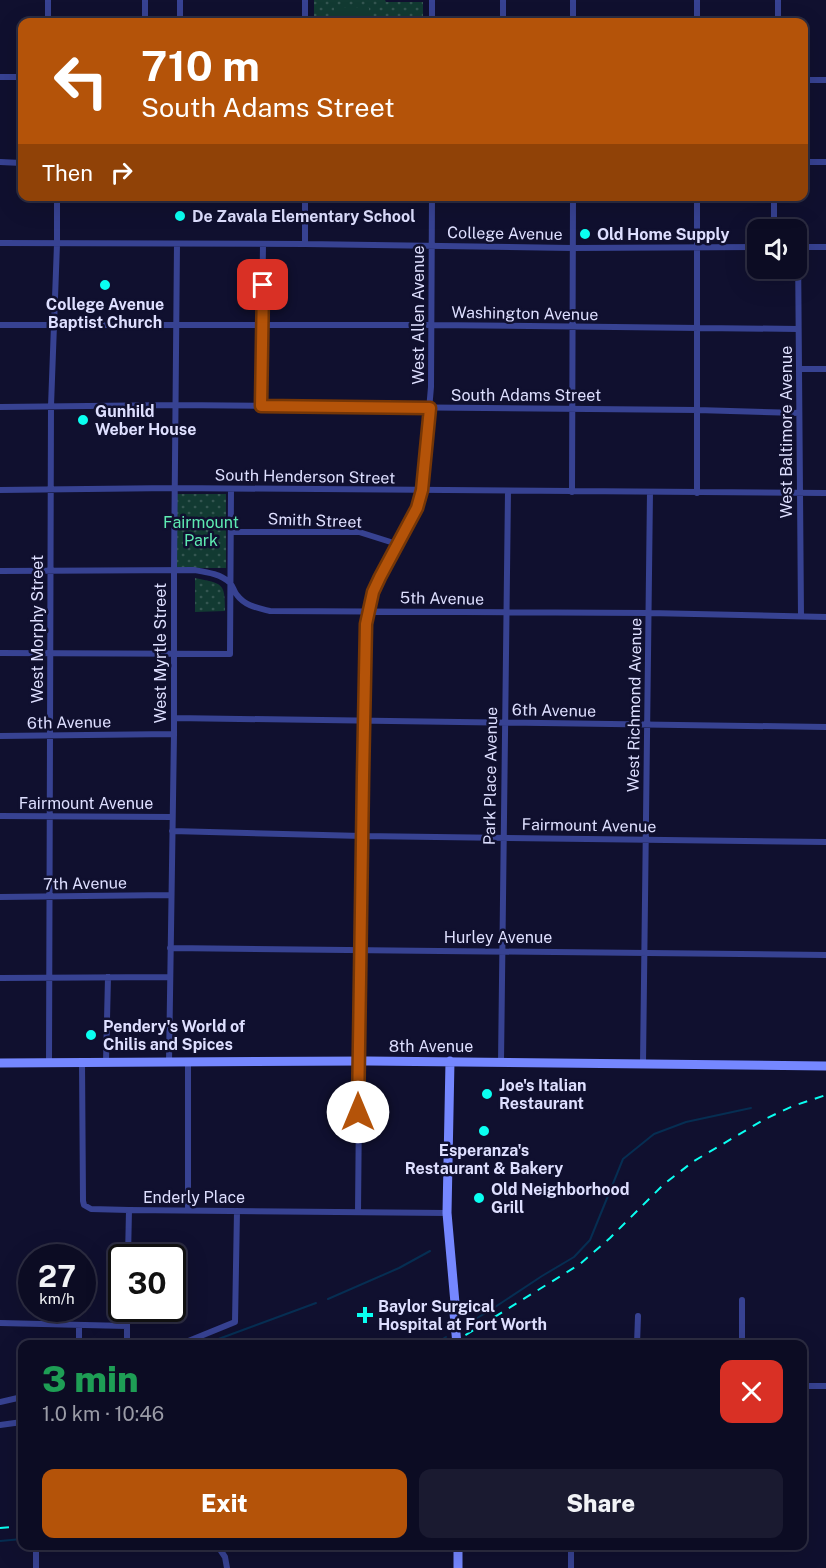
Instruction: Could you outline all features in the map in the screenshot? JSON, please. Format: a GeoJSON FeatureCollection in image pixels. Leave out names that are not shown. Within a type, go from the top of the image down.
{"type":"FeatureCollection","features":[{"type":"Feature","properties":{"kind":"main road","name":"8th Avenue"},"geometry":{"type":"LineString","coordinates":[[0,1063],[450,1061],[826,1066]]}},
{"type":"Feature","properties":{"kind":"main road"},"geometry":{"type":"LineString","coordinates":[[450,1061],[447,1212],[457,1340]]}},
{"type":"Feature","properties":{"kind":"main road"},"geometry":{"type":"LineString","coordinates":[[455,1303],[459,1311],[462,1340]]}},
{"type":"Feature","properties":{"kind":"main road"},"geometry":{"type":"LineString","coordinates":[[458,1550],[458,1568]]}},
{"type":"Feature","properties":{"kind":"street"},"geometry":{"type":"LineString","coordinates":[[48,0],[48,18]]}},
{"type":"Feature","properties":{"kind":"street"},"geometry":{"type":"LineString","coordinates":[[145,0],[145,18]]}},
{"type":"Feature","properties":{"kind":"street"},"geometry":{"type":"LineString","coordinates":[[180,0],[180,18]]}},
{"type":"Feature","properties":{"kind":"street"},"geometry":{"type":"LineString","coordinates":[[305,0],[305,18]]}},
{"type":"Feature","properties":{"kind":"street"},"geometry":{"type":"LineString","coordinates":[[432,0],[432,18]]}},
{"type":"Feature","properties":{"kind":"street"},"geometry":{"type":"LineString","coordinates":[[503,0],[503,18]]}},
{"type":"Feature","properties":{"kind":"street"},"geometry":{"type":"LineString","coordinates":[[573,0],[573,18]]}},
{"type":"Feature","properties":{"kind":"street"},"geometry":{"type":"LineString","coordinates":[[697,0],[697,18]]}},
{"type":"Feature","properties":{"kind":"street"},"geometry":{"type":"LineString","coordinates":[[778,0],[778,18]]}},
{"type":"Feature","properties":{"kind":"street"},"geometry":{"type":"LineString","coordinates":[[0,77],[18,77]]}},
{"type":"Feature","properties":{"kind":"street"},"geometry":{"type":"LineString","coordinates":[[808,80],[826,80]]}},
{"type":"Feature","properties":{"kind":"street"},"geometry":{"type":"LineString","coordinates":[[0,162],[18,163]]}},
{"type":"Feature","properties":{"kind":"street"},"geometry":{"type":"LineString","coordinates":[[808,162],[826,162]]}},
{"type":"Feature","properties":{"kind":"street","name":"West Morphy Street"},"geometry":{"type":"LineString","coordinates":[[49,1062],[51,406],[57,201]]}},
{"type":"Feature","properties":{"kind":"street"},"geometry":{"type":"LineString","coordinates":[[305,201],[305,244]]}},
{"type":"Feature","properties":{"kind":"street","name":"West Allen Avenue"},"geometry":{"type":"LineString","coordinates":[[358,1212],[366,624],[373,592],[417,508],[422,490],[430,408],[432,201]]}},
{"type":"Feature","properties":{"kind":"street"},"geometry":{"type":"LineString","coordinates":[[572,492],[573,201]]}},
{"type":"Feature","properties":{"kind":"street"},"geometry":{"type":"LineString","coordinates":[[697,201],[697,493]]}},
{"type":"Feature","properties":{"kind":"street"},"geometry":{"type":"LineString","coordinates":[[774,201],[774,219]]}},
{"type":"Feature","properties":{"kind":"street","name":"College Avenue"},"geometry":{"type":"LineString","coordinates":[[0,243],[572,248],[747,247]]}},
{"type":"Feature","properties":{"kind":"street","name":"West Myrtle Street"},"geometry":{"type":"LineString","coordinates":[[169,1062],[177,244]]}},
{"type":"Feature","properties":{"kind":"street"},"geometry":{"type":"LineString","coordinates":[[261,406],[263,244]]}},
{"type":"Feature","properties":{"kind":"street"},"geometry":{"type":"LineString","coordinates":[[807,247],[826,247]]}},
{"type":"Feature","properties":{"kind":"street","name":"West Baltimore Avenue"},"geometry":{"type":"LineString","coordinates":[[797,279],[801,616]]}},
{"type":"Feature","properties":{"kind":"street","name":"Washington Avenue"},"geometry":{"type":"LineString","coordinates":[[0,325],[798,329]]}},
{"type":"Feature","properties":{"kind":"street"},"geometry":{"type":"LineString","coordinates":[[799,369],[826,369]]}},
{"type":"Feature","properties":{"kind":"street","name":"South Adams Street"},"geometry":{"type":"LineString","coordinates":[[0,407],[175,405],[799,413]]}},
{"type":"Feature","properties":{"kind":"street","name":"South Henderson Street"},"geometry":{"type":"LineString","coordinates":[[0,490],[174,488],[826,494]]}},
{"type":"Feature","properties":{"kind":"street"},"geometry":{"type":"LineString","coordinates":[[0,653],[230,654],[231,489]]}},
{"type":"Feature","properties":{"kind":"street","name":"Park Place Avenue"},"geometry":{"type":"LineString","coordinates":[[501,1062],[508,491]]}},
{"type":"Feature","properties":{"kind":"street","name":"West Richmond Avenue"},"geometry":{"type":"LineString","coordinates":[[644,1063],[650,492]]}},
{"type":"Feature","properties":{"kind":"street","name":"Smith Street"},"geometry":{"type":"LineString","coordinates":[[231,532],[353,532],[397,544]]}},
{"type":"Feature","properties":{"kind":"street","name":"5th Avenue"},"geometry":{"type":"LineString","coordinates":[[0,571],[194,570],[208,572],[230,583],[237,597],[246,604],[270,611],[649,613],[826,617]]}},
{"type":"Feature","properties":{"kind":"street","name":"6th Avenue"},"geometry":{"type":"LineString","coordinates":[[174,718],[826,727]]}},
{"type":"Feature","properties":{"kind":"street","name":"6th Avenue"},"geometry":{"type":"LineString","coordinates":[[0,736],[174,734]]}},
{"type":"Feature","properties":{"kind":"street","name":"Fairmount Avenue"},"geometry":{"type":"LineString","coordinates":[[0,816],[172,817]]}},
{"type":"Feature","properties":{"kind":"street","name":"Fairmount Avenue"},"geometry":{"type":"LineString","coordinates":[[172,831],[362,836],[826,842]]}},
{"type":"Feature","properties":{"kind":"street","name":"7th Avenue"},"geometry":{"type":"LineString","coordinates":[[0,897],[170,896]]}},
{"type":"Feature","properties":{"kind":"street","name":"Hurley Avenue"},"geometry":{"type":"LineString","coordinates":[[170,948],[826,955]]}},
{"type":"Feature","properties":{"kind":"street"},"geometry":{"type":"LineString","coordinates":[[106,1062],[108,977]]}},
{"type":"Feature","properties":{"kind":"street"},"geometry":{"type":"LineString","coordinates":[[0,978],[170,977]]}},
{"type":"Feature","properties":{"kind":"street","name":"Enderly Place"},"geometry":{"type":"LineString","coordinates":[[82,1062],[83,1201],[84,1205],[91,1209],[447,1212]]}},
{"type":"Feature","properties":{"kind":"street"},"geometry":{"type":"LineString","coordinates":[[188,1062],[188,1210]]}},
{"type":"Feature","properties":{"kind":"street"},"geometry":{"type":"LineString","coordinates":[[128,1244],[129,1210]]}},
{"type":"Feature","properties":{"kind":"street"},"geometry":{"type":"LineString","coordinates":[[191,1340],[235,1322],[237,1210]]}},
{"type":"Feature","properties":{"kind":"street"},"geometry":{"type":"LineString","coordinates":[[742,1300],[742,1340]]}},
{"type":"Feature","properties":{"kind":"street"},"geometry":{"type":"LineString","coordinates":[[637,1340],[638,1316]]}},
{"type":"Feature","properties":{"kind":"street"},"geometry":{"type":"LineString","coordinates":[[127,1322],[127,1340]]}},
{"type":"Feature","properties":{"kind":"street"},"geometry":{"type":"LineString","coordinates":[[0,1323],[127,1326]]}},
{"type":"Feature","properties":{"kind":"street"},"geometry":{"type":"LineString","coordinates":[[79,1326],[79,1340]]}},
{"type":"Feature","properties":{"kind":"street"},"geometry":{"type":"LineString","coordinates":[[807,1386],[826,1386]]}},
{"type":"Feature","properties":{"kind":"street"},"geometry":{"type":"LineString","coordinates":[[0,1402],[18,1398]]}},
{"type":"Feature","properties":{"kind":"street"},"geometry":{"type":"LineString","coordinates":[[0,1425],[18,1423]]}},
{"type":"Feature","properties":{"kind":"street"},"geometry":{"type":"LineString","coordinates":[[36,1550],[36,1568]]}},
{"type":"Feature","properties":{"kind":"street"},"geometry":{"type":"LineString","coordinates":[[570,1568],[571,1550]]}},
{"type":"Feature","properties":{"kind":"street"},"geometry":{"type":"LineString","coordinates":[[221,1551],[227,1568]]}},
{"type":"Feature","properties":{"kind":"green space"},"geometry":{"type":"Polygon","coordinates":[[[314,0],[423,2],[423,18],[314,18],[314,0]]]}},
{"type":"Feature","properties":{"kind":"green space"},"geometry":{"type":"Polygon","coordinates":[[[334,8],[369,8],[369,18],[334,18],[334,8]]]}},
{"type":"Feature","properties":{"kind":"green space","name":"Fairmount Park"},"geometry":{"type":"Polygon","coordinates":[[[177,494],[226,494],[226,568],[177,568],[177,494]]]}},
{"type":"Feature","properties":{"kind":"green space"},"geometry":{"type":"Polygon","coordinates":[[[195,578],[217,583],[223,589],[225,611],[195,612],[195,578]]]}},
{"type":"Feature","properties":{"kind":"waterway"},"geometry":{"type":"LineString","coordinates":[[467,1324],[574,1257],[590,1240],[623,1159],[654,1134],[686,1122],[751,1108]]}},
{"type":"Feature","properties":{"kind":"waterway"},"geometry":{"type":"LineString","coordinates":[[328,1299],[399,1268],[430,1251]]}},
{"type":"Feature","properties":{"kind":"waterway"},"geometry":{"type":"LineString","coordinates":[[216,1340],[316,1303]]}},
{"type":"Feature","properties":{"kind":"waterway"},"geometry":{"type":"LineString","coordinates":[[441,1340],[446,1337]]}},
{"type":"Feature","properties":{"kind":"waterway"},"geometry":{"type":"LineString","coordinates":[[0,1541],[18,1539]]}},
{"type":"Feature","properties":{"kind":"railway"},"geometry":{"type":"LineString","coordinates":[[457,1340],[580,1264],[610,1238],[664,1184],[694,1161],[765,1119],[793,1106],[826,1095]]}},
{"type":"Feature","properties":{"kind":"railway"},"geometry":{"type":"LineString","coordinates":[[0,1528],[18,1526]]}},
{"type":"Feature","properties":{"kind":"place","name":"De Zavala Elementary School"},"geometry":{"type":"Point","coordinates":[180,216]}},
{"type":"Feature","properties":{"kind":"place","name":"Old Home Supply"},"geometry":{"type":"Point","coordinates":[585,234]}},
{"type":"Feature","properties":{"kind":"place","name":"College Avenue Baptist Church"},"geometry":{"type":"Point","coordinates":[105,285]}},
{"type":"Feature","properties":{"kind":"place","name":"Gunhild Weber House"},"geometry":{"type":"Point","coordinates":[83,420]}},
{"type":"Feature","properties":{"kind":"place","name":"Pendery's World of Chilis and Spices"},"geometry":{"type":"Point","coordinates":[91,1035]}},
{"type":"Feature","properties":{"kind":"place","name":"Joe's Italian Restaurant"},"geometry":{"type":"Point","coordinates":[487,1094]}},
{"type":"Feature","properties":{"kind":"place","name":"Esperanza's Restaurant & Bakery"},"geometry":{"type":"Point","coordinates":[484,1131]}},
{"type":"Feature","properties":{"kind":"place","name":"Old Neighborhood Grill"},"geometry":{"type":"Point","coordinates":[479,1198]}},
{"type":"Feature","properties":{"kind":"place","name":"Baylor Surgical Hospital at Fort Worth"},"geometry":{"type":"Point","coordinates":[365,1315]}},
{"type":"Feature","properties":{"kind":"route"},"geometry":{"type":"LineString","coordinates":[[263,285],[261,406],[430,408],[422,490],[417,508],[373,592],[366,624],[358,1112]]}}]}
